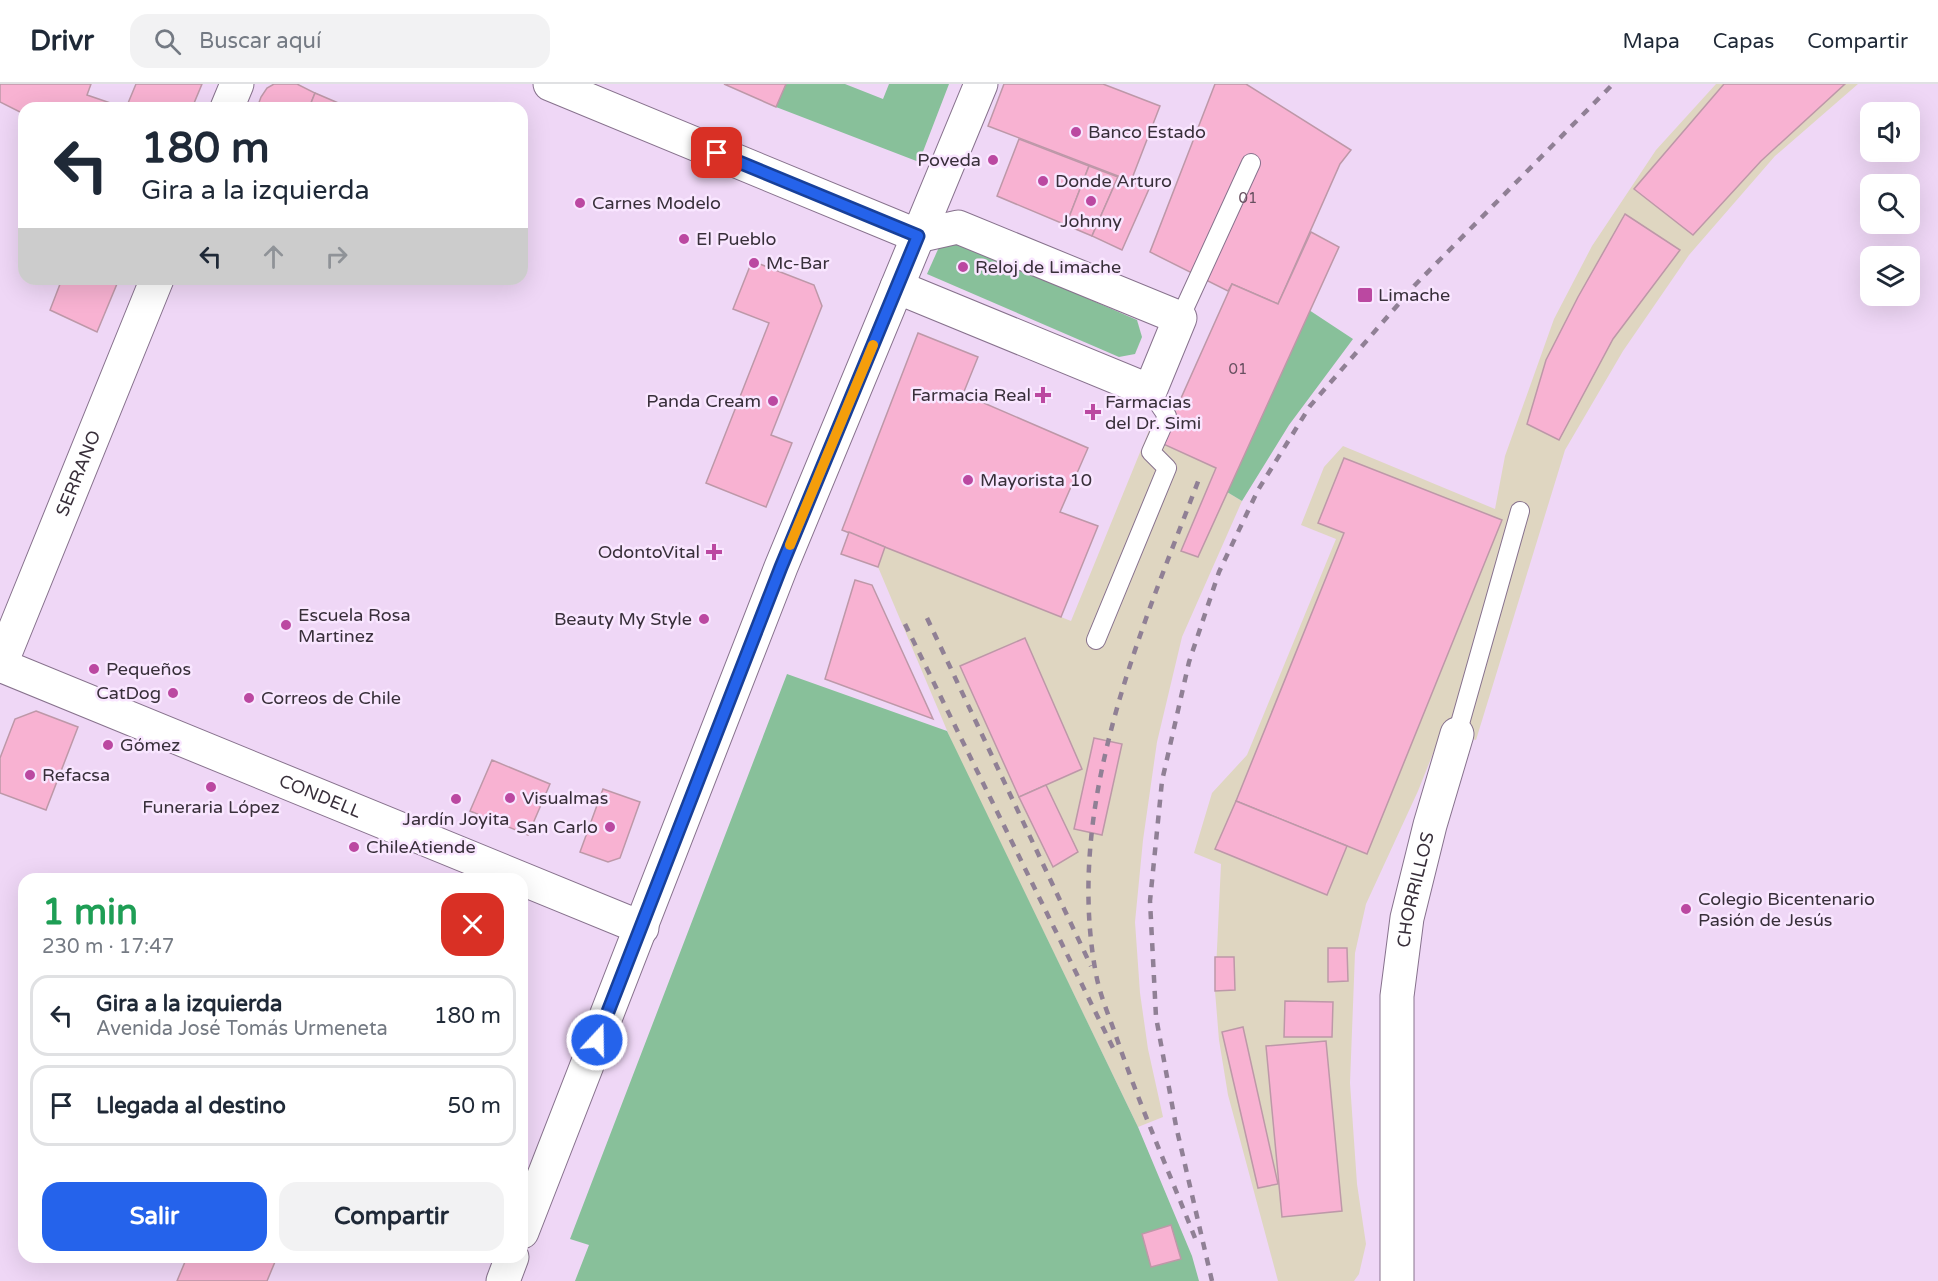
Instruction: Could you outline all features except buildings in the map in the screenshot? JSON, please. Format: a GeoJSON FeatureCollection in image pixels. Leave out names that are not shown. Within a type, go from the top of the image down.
{"type":"FeatureCollection","features":[{"type":"Feature","properties":{"kind":"street"},"geometry":{"type":"LineString","coordinates":[[230,102],[237,84]]}},
{"type":"Feature","properties":{"kind":"street"},"geometry":{"type":"LineString","coordinates":[[550,84],[918,236],[958,227],[1180,318],[1149,391],[897,287]]}},
{"type":"Feature","properties":{"kind":"street"},"geometry":{"type":"LineString","coordinates":[[528,1217],[777,578],[981,84]]}},
{"type":"Feature","properties":{"kind":"street","name":"SERRANO"},"geometry":{"type":"LineString","coordinates":[[0,666],[155,285]]}},
{"type":"Feature","properties":{"kind":"street","name":"CONDELL"},"geometry":{"type":"LineString","coordinates":[[0,666],[507,873]]}},
{"type":"Feature","properties":{"kind":"street","name":"CHORRILLOS"},"geometry":{"type":"LineString","coordinates":[[1396,1281],[1397,996],[1407,918],[1430,825],[1457,734]]}},
{"type":"Feature","properties":{"kind":"street","name":"CONDELL"},"geometry":{"type":"LineString","coordinates":[[528,881],[642,928]]}},
{"type":"Feature","properties":{"kind":"street"},"geometry":{"type":"LineString","coordinates":[[503,1281],[510,1263]]}},
{"type":"Feature","properties":{"kind":"lane"},"geometry":{"type":"LineString","coordinates":[[1180,318],[1251,163]]}},
{"type":"Feature","properties":{"kind":"lane"},"geometry":{"type":"LineString","coordinates":[[1096,640],[1167,468],[1151,452],[1167,416],[1149,391]]}},
{"type":"Feature","properties":{"kind":"lane","name":"CHORRILLOS"},"geometry":{"type":"LineString","coordinates":[[1457,734],[1520,511]]}},
{"type":"Feature","properties":{"kind":"shaded area"},"geometry":{"type":"Polygon","coordinates":[[[1716,84],[1858,84],[1775,156],[1689,255],[1623,351],[1565,450],[1476,740],[1442,731],[1418,791],[1366,904],[1355,953],[1350,1083],[1357,1184],[1366,1244],[1359,1274],[1354,1281],[1278,1281],[1228,1095],[1219,1040],[1215,991],[1221,864],[1194,853],[1212,793],[1247,755],[1336,539],[1301,525],[1324,467],[1343,446],[1495,509],[1505,456],[1554,319],[1592,246],[1656,150],[1716,84]]]}},
{"type":"Feature","properties":{"kind":"shaded area"},"geometry":{"type":"Polygon","coordinates":[[[1152,423],[1167,427],[1161,443],[1216,468],[1227,492],[1242,501],[1182,637],[1157,742],[1143,840],[1135,922],[1140,993],[1148,1049],[1163,1117],[1138,1127],[954,747],[878,567],[885,547],[1071,621],[1152,423]]]}},
{"type":"Feature","properties":{"kind":"green space"},"geometry":{"type":"Polygon","coordinates":[[[786,84],[845,84],[883,99],[889,84],[949,84],[919,162],[776,107],[786,84]]]}},
{"type":"Feature","properties":{"kind":"green space"},"geometry":{"type":"Polygon","coordinates":[[[944,236],[1137,320],[1142,337],[1135,354],[1119,357],[927,274],[944,236]]]}},
{"type":"Feature","properties":{"kind":"green space"},"geometry":{"type":"Polygon","coordinates":[[[1309,310],[1353,339],[1289,425],[1242,501],[1227,492],[1309,310]]]}},
{"type":"Feature","properties":{"kind":"green space"},"geometry":{"type":"Polygon","coordinates":[[[787,674],[947,731],[1138,1127],[1192,1256],[1199,1281],[575,1281],[589,1245],[570,1239],[787,674]]]}},
{"type":"Feature","properties":{"kind":"railway"},"geometry":{"type":"LineString","coordinates":[[1212,1281],[1176,1126],[1156,1017],[1150,901],[1162,781],[1189,662],[1219,572],[1258,490],[1310,406],[1415,285],[1613,84]]}},
{"type":"Feature","properties":{"kind":"railway"},"geometry":{"type":"LineString","coordinates":[[1195,1238],[1135,1089],[1103,999],[1096,974],[1089,911],[1090,847],[1099,784],[1113,721],[1132,659],[1199,479]]}},
{"type":"Feature","properties":{"kind":"railway"},"geometry":{"type":"LineString","coordinates":[[927,618],[1091,966]]}},
{"type":"Feature","properties":{"kind":"railway"},"geometry":{"type":"LineString","coordinates":[[905,624],[1115,1052]]}},
{"type":"Feature","properties":{"kind":"slow traffic"},"geometry":{"type":"LineString","coordinates":[[790,545],[873,345]]}},
{"type":"Feature","properties":{"kind":"place","name":"Banco Estado"},"geometry":{"type":"Point","coordinates":[1076,132]}},
{"type":"Feature","properties":{"kind":"place","name":"Poveda"},"geometry":{"type":"Point","coordinates":[993,160]}},
{"type":"Feature","properties":{"kind":"place","name":"Donde Arturo"},"geometry":{"type":"Point","coordinates":[1043,181]}},
{"type":"Feature","properties":{"kind":"place","name":"Johnny"},"geometry":{"type":"Point","coordinates":[1091,201]}},
{"type":"Feature","properties":{"kind":"place","name":"Carnes Modelo"},"geometry":{"type":"Point","coordinates":[580,203]}},
{"type":"Feature","properties":{"kind":"place","name":"El Pueblo"},"geometry":{"type":"Point","coordinates":[684,239]}},
{"type":"Feature","properties":{"kind":"place","name":"Mc-Bar"},"geometry":{"type":"Point","coordinates":[754,263]}},
{"type":"Feature","properties":{"kind":"place","name":"Reloj de Limache"},"geometry":{"type":"Point","coordinates":[963,267]}},
{"type":"Feature","properties":{"kind":"place","name":"Limache"},"geometry":{"type":"Point","coordinates":[1365,295]}},
{"type":"Feature","properties":{"kind":"place","name":"Farmacia Real"},"geometry":{"type":"Point","coordinates":[1043,395]}},
{"type":"Feature","properties":{"kind":"place","name":"Panda Cream"},"geometry":{"type":"Point","coordinates":[773,401]}},
{"type":"Feature","properties":{"kind":"place","name":"Farmacias del Dr. Simi"},"geometry":{"type":"Point","coordinates":[1093,412]}},
{"type":"Feature","properties":{"kind":"place","name":"Mayorista 10"},"geometry":{"type":"Point","coordinates":[968,480]}},
{"type":"Feature","properties":{"kind":"place","name":"OdontoVital"},"geometry":{"type":"Point","coordinates":[714,552]}},
{"type":"Feature","properties":{"kind":"place","name":"Beauty My Style"},"geometry":{"type":"Point","coordinates":[704,619]}},
{"type":"Feature","properties":{"kind":"place","name":"Escuela Rosa Martinez"},"geometry":{"type":"Point","coordinates":[286,625]}},
{"type":"Feature","properties":{"kind":"place","name":"Pequeños"},"geometry":{"type":"Point","coordinates":[94,669]}},
{"type":"Feature","properties":{"kind":"place","name":"CatDog"},"geometry":{"type":"Point","coordinates":[173,693]}},
{"type":"Feature","properties":{"kind":"place","name":"Correos de Chile"},"geometry":{"type":"Point","coordinates":[249,698]}},
{"type":"Feature","properties":{"kind":"place","name":"Gómez"},"geometry":{"type":"Point","coordinates":[108,745]}},
{"type":"Feature","properties":{"kind":"place","name":"Refacsa"},"geometry":{"type":"Point","coordinates":[30,775]}},
{"type":"Feature","properties":{"kind":"place","name":"Funeraria López"},"geometry":{"type":"Point","coordinates":[211,787]}},
{"type":"Feature","properties":{"kind":"place","name":"Visualmas"},"geometry":{"type":"Point","coordinates":[510,798]}},
{"type":"Feature","properties":{"kind":"place","name":"Jardín Joyita"},"geometry":{"type":"Point","coordinates":[456,799]}},
{"type":"Feature","properties":{"kind":"place","name":"San Carlo"},"geometry":{"type":"Point","coordinates":[610,827]}},
{"type":"Feature","properties":{"kind":"place","name":"ChileAtiende"},"geometry":{"type":"Point","coordinates":[354,847]}},
{"type":"Feature","properties":{"kind":"place","name":"Colegio Bicentenario Pasión de Jesús"},"geometry":{"type":"Point","coordinates":[1686,909]}},
{"type":"Feature","properties":{"kind":"route"},"geometry":{"type":"LineString","coordinates":[[597,1040],[781,567],[918,236],[717,153]]}}]}
